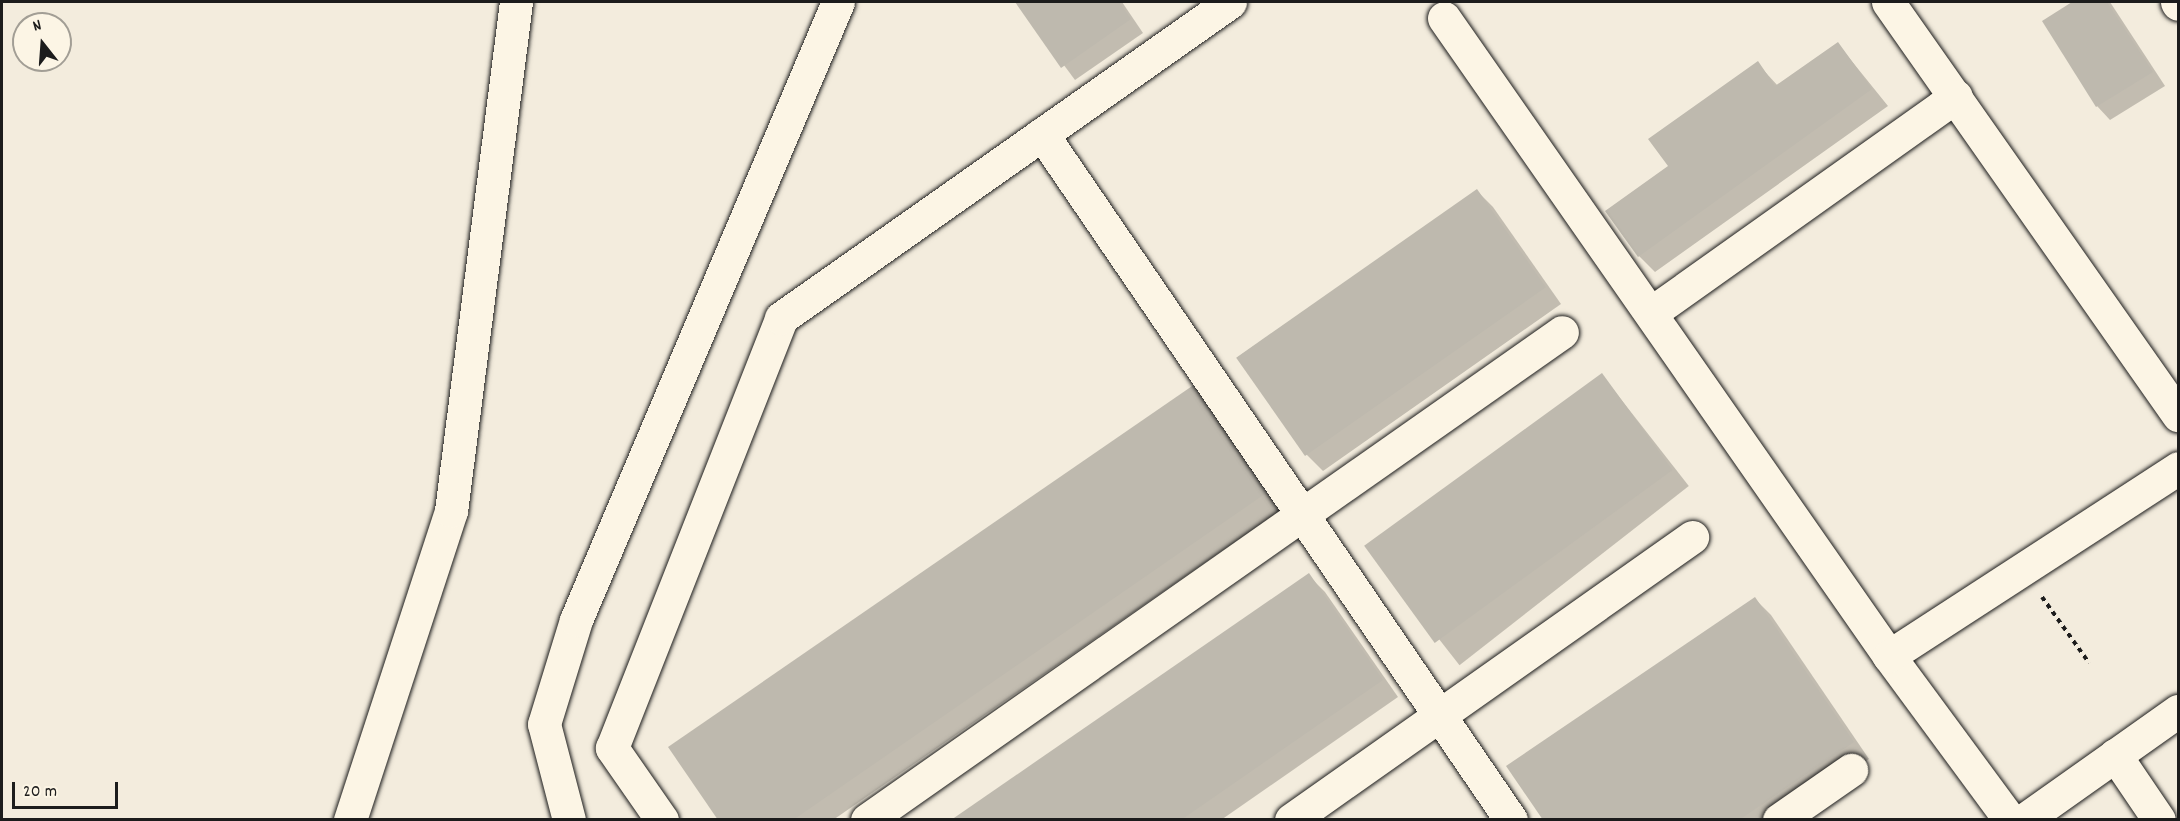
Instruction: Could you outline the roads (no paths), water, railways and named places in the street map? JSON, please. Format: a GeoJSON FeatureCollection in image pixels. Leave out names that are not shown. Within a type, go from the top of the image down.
{"type":"FeatureCollection","features":[{"type":"Feature","properties":{"kind":"street"},"geometry":{"type":"LineString","coordinates":[[350,819],[451,511],[516,2]]}},
{"type":"Feature","properties":{"kind":"street"},"geometry":{"type":"LineString","coordinates":[[569,819],[544,724],[576,620],[838,2]]}},
{"type":"Feature","properties":{"kind":"street"},"geometry":{"type":"LineString","coordinates":[[662,819],[612,748],[781,318],[1230,2]]}},
{"type":"Feature","properties":{"kind":"street"},"geometry":{"type":"LineString","coordinates":[[1888,2],[2178,415]]}},
{"type":"Feature","properties":{"kind":"street"},"geometry":{"type":"LineString","coordinates":[[1444,18],[1889,656],[2010,819]]}},
{"type":"Feature","properties":{"kind":"street"},"geometry":{"type":"LineString","coordinates":[[1651,313],[1956,96]]}},
{"type":"Feature","properties":{"kind":"street"},"geometry":{"type":"LineString","coordinates":[[1041,134],[1510,819]]}},
{"type":"Feature","properties":{"kind":"street"},"geometry":{"type":"LineString","coordinates":[[867,819],[1562,332]]}},
{"type":"Feature","properties":{"kind":"street"},"geometry":{"type":"LineString","coordinates":[[1889,656],[2178,468]]}},
{"type":"Feature","properties":{"kind":"street"},"geometry":{"type":"LineString","coordinates":[[1291,819],[1692,537]]}},
{"type":"Feature","properties":{"kind":"street"},"geometry":{"type":"LineString","coordinates":[[2024,819],[2178,711]]}},
{"type":"Feature","properties":{"kind":"street"},"geometry":{"type":"LineString","coordinates":[[2115,755],[2159,819]]}},
{"type":"Feature","properties":{"kind":"street"},"geometry":{"type":"LineString","coordinates":[[1779,819],[1851,770]]}}]}
